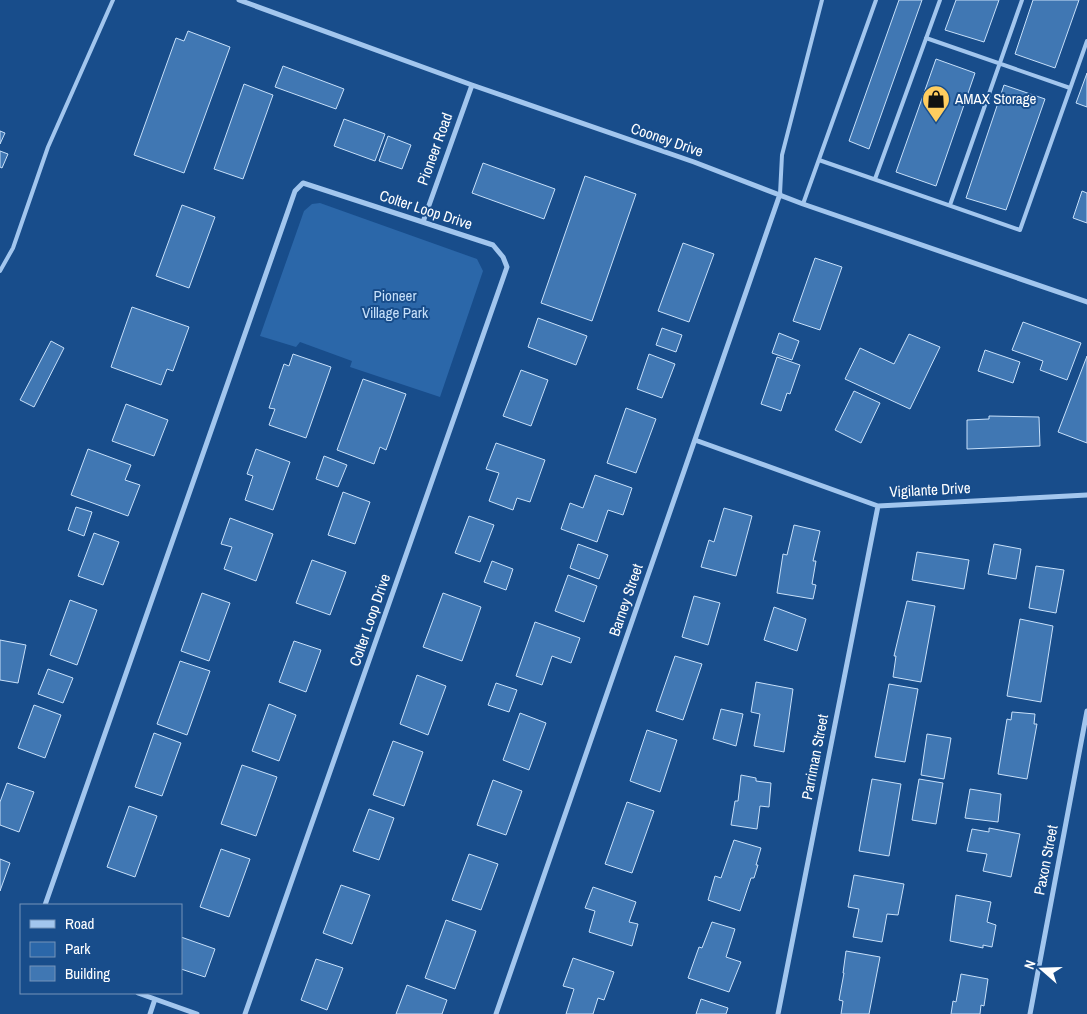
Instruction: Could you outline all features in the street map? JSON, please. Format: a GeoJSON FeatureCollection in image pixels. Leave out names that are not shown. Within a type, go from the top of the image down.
{"type":"FeatureCollection","features":[{"type":"Feature","properties":{"kind":"street","name":"Cooney Drive"},"geometry":{"type":"LineString","coordinates":[[239,0],[804,204],[1087,302]]}},
{"type":"Feature","properties":{"kind":"street","name":"Pioneer Road"},"geometry":{"type":"LineString","coordinates":[[423,222],[472,84]]}},
{"type":"Feature","properties":{"kind":"street","name":"Colter Loop Drive"},"geometry":{"type":"LineString","coordinates":[[45,904],[295,191],[303,183],[493,245],[503,257],[507,267],[245,1014]]}},
{"type":"Feature","properties":{"kind":"street","name":"Barney Street"},"geometry":{"type":"LineString","coordinates":[[496,1014],[780,194]]}},
{"type":"Feature","properties":{"kind":"street","name":"Vigilante Drive"},"geometry":{"type":"LineString","coordinates":[[695,440],[878,506],[1087,495]]}},
{"type":"Feature","properties":{"kind":"street","name":"Parriman Street"},"geometry":{"type":"LineString","coordinates":[[778,1014],[878,506]]}},
{"type":"Feature","properties":{"kind":"street","name":"Paxon Street"},"geometry":{"type":"LineString","coordinates":[[1030,1014],[1087,711]]}},
{"type":"Feature","properties":{"kind":"street"},"geometry":{"type":"LineString","coordinates":[[141,994],[196,1014]]}},
{"type":"Feature","properties":{"kind":"street"},"geometry":{"type":"LineString","coordinates":[[150,1014],[155,999]]}},
{"type":"Feature","properties":{"kind":"lane"},"geometry":{"type":"LineString","coordinates":[[0,272],[13,248],[48,147],[112,0]]}},
{"type":"Feature","properties":{"kind":"lane"},"geometry":{"type":"LineString","coordinates":[[780,194],[782,155],[822,0]]}},
{"type":"Feature","properties":{"kind":"lane"},"geometry":{"type":"LineString","coordinates":[[804,204],[876,0]]}},
{"type":"Feature","properties":{"kind":"lane"},"geometry":{"type":"LineString","coordinates":[[875,179],[940,0]]}},
{"type":"Feature","properties":{"kind":"lane"},"geometry":{"type":"LineString","coordinates":[[950,205],[1022,0]]}},
{"type":"Feature","properties":{"kind":"lane"},"geometry":{"type":"LineString","coordinates":[[926,38],[1070,88]]}},
{"type":"Feature","properties":{"kind":"lane"},"geometry":{"type":"LineString","coordinates":[[819,160],[1020,230],[1087,41]]}},
{"type":"Feature","properties":{"kind":"green space","name":"Pioneer Village Park"},"geometry":{"type":"Polygon","coordinates":[[[320,203],[477,259],[483,271],[440,397],[350,367],[352,361],[300,342],[296,347],[260,336],[304,211],[312,204],[320,203]]]}},
{"type":"Feature","properties":{"kind":"building"},"geometry":{"type":"Polygon","coordinates":[[[899,0],[922,0],[869,149],[849,141],[899,0]]]}},
{"type":"Feature","properties":{"kind":"building"},"geometry":{"type":"Polygon","coordinates":[[[956,0],[999,0],[984,42],[945,30],[956,0]]]}},
{"type":"Feature","properties":{"kind":"building","name":"AMAX Storage"},"geometry":{"type":"Polygon","coordinates":[[[1033,0],[1079,0],[1055,68],[1015,54],[1033,0]]]}},
{"type":"Feature","properties":{"kind":"building"},"geometry":{"type":"Polygon","coordinates":[[[188,31],[230,47],[184,173],[134,155],[176,38],[184,41],[188,31]]]}},
{"type":"Feature","properties":{"kind":"building","name":"AMAX Storage"},"geometry":{"type":"Polygon","coordinates":[[[936,59],[975,73],[936,186],[896,172],[936,59]]]}},
{"type":"Feature","properties":{"kind":"building"},"geometry":{"type":"Polygon","coordinates":[[[283,66],[344,89],[336,109],[275,87],[283,66]]]}},
{"type":"Feature","properties":{"kind":"building","name":"AMAX Storage"},"geometry":{"type":"Polygon","coordinates":[[[1087,73],[1087,107],[1076,103],[1087,73]]]}},
{"type":"Feature","properties":{"kind":"building"},"geometry":{"type":"Polygon","coordinates":[[[244,84],[273,95],[243,179],[214,169],[244,84]]]}},
{"type":"Feature","properties":{"kind":"building","name":"AMAX Storage"},"geometry":{"type":"Polygon","coordinates":[[[1004,85],[1045,99],[1006,210],[966,198],[1004,85]]]}},
{"type":"Feature","properties":{"kind":"building"},"geometry":{"type":"Polygon","coordinates":[[[344,119],[385,134],[375,161],[334,146],[344,119]]]}},
{"type":"Feature","properties":{"kind":"building"},"geometry":{"type":"Polygon","coordinates":[[[0,131],[5,133],[0,144],[0,131]]]}},
{"type":"Feature","properties":{"kind":"building"},"geometry":{"type":"Polygon","coordinates":[[[388,136],[411,145],[402,169],[379,161],[388,136]]]}},
{"type":"Feature","properties":{"kind":"building"},"geometry":{"type":"Polygon","coordinates":[[[0,151],[8,154],[2,168],[0,167],[0,151]]]}},
{"type":"Feature","properties":{"kind":"building"},"geometry":{"type":"Polygon","coordinates":[[[483,163],[555,189],[544,219],[472,193],[483,163]]]}},
{"type":"Feature","properties":{"kind":"building"},"geometry":{"type":"Polygon","coordinates":[[[585,176],[636,194],[592,321],[541,303],[585,176]]]}},
{"type":"Feature","properties":{"kind":"building"},"geometry":{"type":"Polygon","coordinates":[[[1082,191],[1087,193],[1087,223],[1073,218],[1082,191]]]}},
{"type":"Feature","properties":{"kind":"building"},"geometry":{"type":"Polygon","coordinates":[[[182,205],[215,217],[189,288],[156,276],[182,205]]]}},
{"type":"Feature","properties":{"kind":"building"},"geometry":{"type":"Polygon","coordinates":[[[683,243],[714,254],[689,322],[658,311],[683,243]]]}},
{"type":"Feature","properties":{"kind":"building"},"geometry":{"type":"Polygon","coordinates":[[[815,258],[842,267],[820,330],[793,321],[815,258]]]}},
{"type":"Feature","properties":{"kind":"building"},"geometry":{"type":"Polygon","coordinates":[[[132,307],[189,327],[173,371],[167,369],[161,385],[111,367],[132,307]]]}},
{"type":"Feature","properties":{"kind":"building"},"geometry":{"type":"Polygon","coordinates":[[[538,318],[587,336],[576,365],[528,347],[538,318]]]}},
{"type":"Feature","properties":{"kind":"building"},"geometry":{"type":"Polygon","coordinates":[[[1023,322],[1081,343],[1067,380],[1040,370],[1043,361],[1012,350],[1023,322]]]}},
{"type":"Feature","properties":{"kind":"building"},"geometry":{"type":"Polygon","coordinates":[[[662,328],[682,335],[676,352],[656,345],[662,328]]]}},
{"type":"Feature","properties":{"kind":"building"},"geometry":{"type":"Polygon","coordinates":[[[779,333],[799,341],[792,360],[772,353],[779,333]]]}},
{"type":"Feature","properties":{"kind":"building"},"geometry":{"type":"Polygon","coordinates":[[[909,334],[940,347],[910,409],[845,379],[860,348],[894,364],[909,334]]]}},
{"type":"Feature","properties":{"kind":"building"},"geometry":{"type":"Polygon","coordinates":[[[51,341],[64,348],[34,407],[20,400],[51,341]]]}},
{"type":"Feature","properties":{"kind":"building"},"geometry":{"type":"Polygon","coordinates":[[[985,350],[1020,362],[1013,383],[978,371],[985,350]]]}},
{"type":"Feature","properties":{"kind":"building"},"geometry":{"type":"Polygon","coordinates":[[[293,354],[331,367],[306,438],[269,425],[275,409],[269,408],[284,364],[289,366],[293,354]]]}},
{"type":"Feature","properties":{"kind":"building"},"geometry":{"type":"Polygon","coordinates":[[[649,354],[675,364],[662,398],[637,389],[649,354]]]}},
{"type":"Feature","properties":{"kind":"building"},"geometry":{"type":"Polygon","coordinates":[[[1087,356],[1087,443],[1058,432],[1087,356]]]}},
{"type":"Feature","properties":{"kind":"building"},"geometry":{"type":"Polygon","coordinates":[[[777,357],[800,365],[790,394],[787,393],[781,411],[761,404],[777,357]]]}},
{"type":"Feature","properties":{"kind":"building"},"geometry":{"type":"Polygon","coordinates":[[[521,370],[548,380],[531,426],[503,416],[521,370]]]}},
{"type":"Feature","properties":{"kind":"building"},"geometry":{"type":"Polygon","coordinates":[[[363,379],[406,394],[386,450],[380,447],[374,464],[337,450],[363,379]]]}},
{"type":"Feature","properties":{"kind":"building"},"geometry":{"type":"Polygon","coordinates":[[[854,391],[880,403],[861,443],[835,430],[854,391]]]}},
{"type":"Feature","properties":{"kind":"building"},"geometry":{"type":"Polygon","coordinates":[[[126,404],[168,420],[154,456],[112,441],[126,404]]]}},
{"type":"Feature","properties":{"kind":"building"},"geometry":{"type":"Polygon","coordinates":[[[626,408],[656,419],[636,473],[607,463],[626,408]]]}},
{"type":"Feature","properties":{"kind":"building"},"geometry":{"type":"Polygon","coordinates":[[[989,416],[1039,417],[1040,446],[967,449],[967,420],[989,419],[989,416]]]}},
{"type":"Feature","properties":{"kind":"building"},"geometry":{"type":"Polygon","coordinates":[[[496,443],[545,460],[530,502],[517,498],[513,510],[489,501],[499,473],[486,469],[496,443]]]}},
{"type":"Feature","properties":{"kind":"building"},"geometry":{"type":"Polygon","coordinates":[[[88,449],[131,465],[125,480],[140,485],[128,516],[71,495],[88,449]]]}},
{"type":"Feature","properties":{"kind":"building"},"geometry":{"type":"Polygon","coordinates":[[[256,449],[290,462],[273,510],[245,500],[253,476],[247,474],[256,449]]]}},
{"type":"Feature","properties":{"kind":"building"},"geometry":{"type":"Polygon","coordinates":[[[324,456],[347,465],[338,487],[316,479],[324,456]]]}},
{"type":"Feature","properties":{"kind":"building"},"geometry":{"type":"Polygon","coordinates":[[[595,475],[632,488],[623,515],[608,510],[597,542],[561,529],[570,503],[583,508],[595,475]]]}},
{"type":"Feature","properties":{"kind":"building"},"geometry":{"type":"Polygon","coordinates":[[[343,492],[370,502],[355,544],[328,535],[343,492]]]}},
{"type":"Feature","properties":{"kind":"building"},"geometry":{"type":"Polygon","coordinates":[[[76,507],[92,512],[84,536],[68,530],[76,507]]]}},
{"type":"Feature","properties":{"kind":"building"},"geometry":{"type":"Polygon","coordinates":[[[724,508],[752,516],[736,576],[701,567],[709,540],[714,542],[724,508]]]}},
{"type":"Feature","properties":{"kind":"building"},"geometry":{"type":"Polygon","coordinates":[[[469,516],[494,525],[480,562],[455,553],[469,516]]]}},
{"type":"Feature","properties":{"kind":"building"},"geometry":{"type":"Polygon","coordinates":[[[230,518],[273,534],[256,581],[224,569],[232,547],[221,544],[230,518]]]}},
{"type":"Feature","properties":{"kind":"building"},"geometry":{"type":"Polygon","coordinates":[[[794,525],[820,531],[813,561],[816,561],[812,584],[816,585],[813,599],[777,593],[783,554],[787,555],[794,525]]]}},
{"type":"Feature","properties":{"kind":"building"},"geometry":{"type":"Polygon","coordinates":[[[94,533],[119,542],[103,585],[78,576],[94,533]]]}},
{"type":"Feature","properties":{"kind":"building"},"geometry":{"type":"Polygon","coordinates":[[[578,544],[608,555],[599,579],[570,568],[578,544]]]}},
{"type":"Feature","properties":{"kind":"building"},"geometry":{"type":"Polygon","coordinates":[[[994,544],[1021,549],[1016,579],[988,574],[994,544]]]}},
{"type":"Feature","properties":{"kind":"building"},"geometry":{"type":"Polygon","coordinates":[[[917,552],[969,560],[964,589],[912,580],[917,552]]]}},
{"type":"Feature","properties":{"kind":"building"},"geometry":{"type":"Polygon","coordinates":[[[312,560],[346,572],[330,615],[296,603],[312,560]]]}},
{"type":"Feature","properties":{"kind":"building"},"geometry":{"type":"Polygon","coordinates":[[[492,561],[513,569],[506,590],[484,582],[492,561]]]}},
{"type":"Feature","properties":{"kind":"building"},"geometry":{"type":"Polygon","coordinates":[[[1036,566],[1064,570],[1056,613],[1029,608],[1036,566]]]}},
{"type":"Feature","properties":{"kind":"building"},"geometry":{"type":"Polygon","coordinates":[[[568,575],[597,586],[584,622],[555,611],[568,575]]]}},
{"type":"Feature","properties":{"kind":"building"},"geometry":{"type":"Polygon","coordinates":[[[202,593],[230,603],[209,661],[181,651],[202,593]]]}},
{"type":"Feature","properties":{"kind":"building"},"geometry":{"type":"Polygon","coordinates":[[[443,593],[481,607],[462,661],[423,647],[443,593]]]}},
{"type":"Feature","properties":{"kind":"building"},"geometry":{"type":"Polygon","coordinates":[[[694,596],[720,603],[708,645],[682,637],[694,596]]]}},
{"type":"Feature","properties":{"kind":"building"},"geometry":{"type":"Polygon","coordinates":[[[70,600],[97,610],[77,665],[50,655],[70,600]]]}},
{"type":"Feature","properties":{"kind":"building"},"geometry":{"type":"Polygon","coordinates":[[[907,601],[935,606],[921,682],[893,677],[896,656],[894,656],[907,601]]]}},
{"type":"Feature","properties":{"kind":"building"},"geometry":{"type":"Polygon","coordinates":[[[774,607],[806,619],[797,651],[764,640],[774,607]]]}},
{"type":"Feature","properties":{"kind":"building"},"geometry":{"type":"Polygon","coordinates":[[[1020,619],[1053,626],[1041,702],[1007,696],[1020,619]]]}},
{"type":"Feature","properties":{"kind":"building"},"geometry":{"type":"Polygon","coordinates":[[[535,622],[580,638],[571,663],[552,656],[542,685],[516,676],[535,622]]]}},
{"type":"Feature","properties":{"kind":"building"},"geometry":{"type":"Polygon","coordinates":[[[0,640],[26,645],[18,683],[0,680],[0,640]]]}},
{"type":"Feature","properties":{"kind":"building"},"geometry":{"type":"Polygon","coordinates":[[[294,641],[321,650],[306,692],[279,682],[294,641]]]}},
{"type":"Feature","properties":{"kind":"building"},"geometry":{"type":"Polygon","coordinates":[[[675,656],[702,664],[683,720],[656,711],[675,656]]]}},
{"type":"Feature","properties":{"kind":"building"},"geometry":{"type":"Polygon","coordinates":[[[180,661],[210,671],[187,735],[157,724],[180,661]]]}},
{"type":"Feature","properties":{"kind":"building"},"geometry":{"type":"Polygon","coordinates":[[[48,669],[73,678],[63,703],[38,694],[48,669]]]}},
{"type":"Feature","properties":{"kind":"building"},"geometry":{"type":"Polygon","coordinates":[[[417,675],[446,686],[428,735],[400,724],[417,675]]]}},
{"type":"Feature","properties":{"kind":"building"},"geometry":{"type":"Polygon","coordinates":[[[756,682],[793,689],[784,752],[754,746],[760,714],[751,712],[756,682]]]}},
{"type":"Feature","properties":{"kind":"building"},"geometry":{"type":"Polygon","coordinates":[[[496,683],[517,690],[509,712],[488,705],[496,683]]]}},
{"type":"Feature","properties":{"kind":"building"},"geometry":{"type":"Polygon","coordinates":[[[889,684],[918,689],[905,762],[875,757],[889,684]]]}},
{"type":"Feature","properties":{"kind":"building"},"geometry":{"type":"Polygon","coordinates":[[[269,704],[296,715],[279,761],[252,751],[269,704]]]}},
{"type":"Feature","properties":{"kind":"building"},"geometry":{"type":"Polygon","coordinates":[[[34,705],[61,715],[45,758],[18,748],[34,705]]]}},
{"type":"Feature","properties":{"kind":"building"},"geometry":{"type":"Polygon","coordinates":[[[721,709],[743,714],[736,746],[713,739],[721,709]]]}},
{"type":"Feature","properties":{"kind":"building"},"geometry":{"type":"Polygon","coordinates":[[[1012,712],[1035,714],[1034,724],[1037,724],[1027,779],[998,774],[1007,719],[1011,720],[1012,712]]]}},
{"type":"Feature","properties":{"kind":"building"},"geometry":{"type":"Polygon","coordinates":[[[520,713],[546,723],[529,770],[503,760],[520,713]]]}},
{"type":"Feature","properties":{"kind":"building"},"geometry":{"type":"Polygon","coordinates":[[[647,730],[677,740],[660,792],[630,781],[647,730]]]}},
{"type":"Feature","properties":{"kind":"building"},"geometry":{"type":"Polygon","coordinates":[[[154,733],[181,743],[162,796],[135,787],[154,733]]]}},
{"type":"Feature","properties":{"kind":"building"},"geometry":{"type":"Polygon","coordinates":[[[927,734],[951,738],[944,779],[921,775],[927,734]]]}},
{"type":"Feature","properties":{"kind":"building"},"geometry":{"type":"Polygon","coordinates":[[[393,741],[423,752],[404,806],[373,795],[393,741]]]}},
{"type":"Feature","properties":{"kind":"building"},"geometry":{"type":"Polygon","coordinates":[[[242,765],[277,777],[256,836],[221,824],[242,765]]]}},
{"type":"Feature","properties":{"kind":"building"},"geometry":{"type":"Polygon","coordinates":[[[741,775],[756,778],[756,781],[771,783],[769,807],[760,806],[757,829],[731,825],[735,801],[738,801],[741,775]]]}},
{"type":"Feature","properties":{"kind":"building"},"geometry":{"type":"Polygon","coordinates":[[[872,779],[901,784],[889,856],[859,851],[872,779]]]}},
{"type":"Feature","properties":{"kind":"building"},"geometry":{"type":"Polygon","coordinates":[[[919,779],[943,783],[936,824],[912,820],[919,779]]]}},
{"type":"Feature","properties":{"kind":"building"},"geometry":{"type":"Polygon","coordinates":[[[493,780],[522,791],[506,835],[477,825],[493,780]]]}},
{"type":"Feature","properties":{"kind":"building"},"geometry":{"type":"Polygon","coordinates":[[[7,783],[34,792],[19,832],[0,825],[0,802],[7,783]]]}},
{"type":"Feature","properties":{"kind":"building"},"geometry":{"type":"Polygon","coordinates":[[[970,789],[1001,794],[998,822],[965,818],[970,789]]]}},
{"type":"Feature","properties":{"kind":"building"},"geometry":{"type":"Polygon","coordinates":[[[627,802],[654,811],[632,873],[605,864],[627,802]]]}},
{"type":"Feature","properties":{"kind":"building"},"geometry":{"type":"Polygon","coordinates":[[[129,806],[157,816],[135,877],[107,867],[129,806]]]}},
{"type":"Feature","properties":{"kind":"building"},"geometry":{"type":"Polygon","coordinates":[[[369,809],[394,818],[379,860],[353,851],[369,809]]]}},
{"type":"Feature","properties":{"kind":"building"},"geometry":{"type":"Polygon","coordinates":[[[989,828],[1020,834],[1011,877],[983,871],[987,854],[967,851],[972,829],[989,832],[989,828]]]}},
{"type":"Feature","properties":{"kind":"building"},"geometry":{"type":"Polygon","coordinates":[[[734,840],[761,848],[754,878],[751,878],[740,911],[708,900],[715,876],[721,878],[734,840]]]}},
{"type":"Feature","properties":{"kind":"building"},"geometry":{"type":"Polygon","coordinates":[[[221,849],[250,859],[229,917],[200,907],[221,849]]]}},
{"type":"Feature","properties":{"kind":"building"},"geometry":{"type":"Polygon","coordinates":[[[469,854],[498,864],[481,910],[452,900],[469,854]]]}},
{"type":"Feature","properties":{"kind":"building"},"geometry":{"type":"Polygon","coordinates":[[[0,859],[10,863],[0,891],[0,859]]]}},
{"type":"Feature","properties":{"kind":"building"},"geometry":{"type":"Polygon","coordinates":[[[854,875],[904,884],[898,915],[887,914],[882,942],[853,937],[859,909],[848,907],[854,875]]]}},
{"type":"Feature","properties":{"kind":"building"},"geometry":{"type":"Polygon","coordinates":[[[341,885],[370,895],[352,944],[323,933],[341,885]]]}},
{"type":"Feature","properties":{"kind":"building"},"geometry":{"type":"Polygon","coordinates":[[[593,887],[636,902],[629,922],[638,924],[632,946],[589,932],[595,911],[585,908],[593,887]]]}},
{"type":"Feature","properties":{"kind":"building"},"geometry":{"type":"Polygon","coordinates":[[[956,895],[991,902],[987,922],[996,925],[992,947],[983,945],[983,948],[950,941],[956,895]]]}},
{"type":"Feature","properties":{"kind":"building"},"geometry":{"type":"Polygon","coordinates":[[[446,920],[476,931],[455,989],[425,978],[446,920]]]}},
{"type":"Feature","properties":{"kind":"building"},"geometry":{"type":"Polygon","coordinates":[[[712,922],[735,929],[726,957],[741,962],[729,992],[688,978],[699,947],[702,948],[712,922]]]}},
{"type":"Feature","properties":{"kind":"building"},"geometry":{"type":"Polygon","coordinates":[[[182,937],[215,949],[205,977],[182,969],[182,937]]]}},
{"type":"Feature","properties":{"kind":"building"},"geometry":{"type":"Polygon","coordinates":[[[846,951],[880,957],[869,1014],[841,1014],[843,1001],[839,1000],[846,951]]]}},
{"type":"Feature","properties":{"kind":"building"},"geometry":{"type":"Polygon","coordinates":[[[573,958],[614,972],[604,1000],[598,998],[593,1014],[566,1014],[574,989],[563,986],[573,958]]]}},
{"type":"Feature","properties":{"kind":"building"},"geometry":{"type":"Polygon","coordinates":[[[316,959],[343,968],[327,1010],[301,1000],[316,959]]]}},
{"type":"Feature","properties":{"kind":"building"},"geometry":{"type":"Polygon","coordinates":[[[961,974],[988,979],[984,1006],[981,1005],[980,1014],[951,1014],[953,1001],[956,1002],[961,974]]]}},
{"type":"Feature","properties":{"kind":"building"},"geometry":{"type":"Polygon","coordinates":[[[407,985],[447,1000],[442,1014],[396,1014],[407,985]]]}},
{"type":"Feature","properties":{"kind":"building"},"geometry":{"type":"Polygon","coordinates":[[[701,999],[728,1008],[726,1014],[696,1014],[701,999]]]}},
{"type":"Feature","properties":{"kind":"place","name":"AMAX Storage"},"geometry":{"type":"Point","coordinates":[936,123]}}]}
